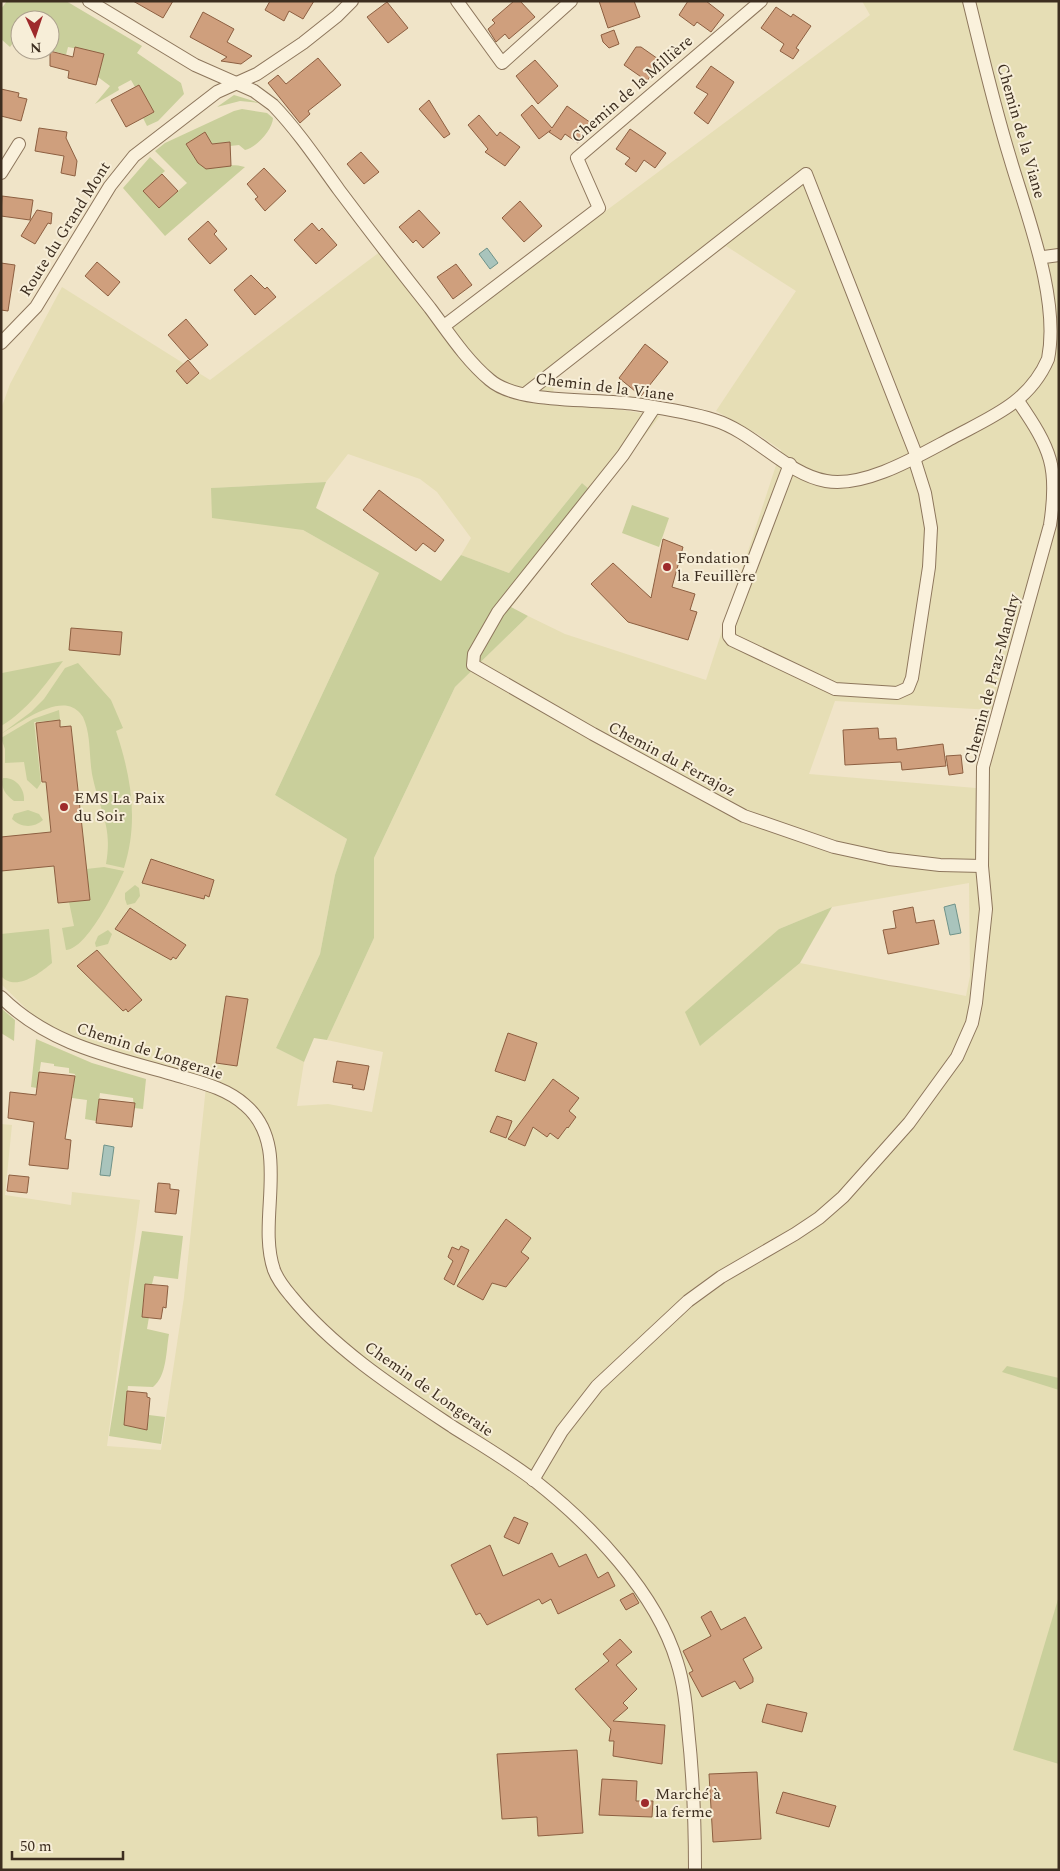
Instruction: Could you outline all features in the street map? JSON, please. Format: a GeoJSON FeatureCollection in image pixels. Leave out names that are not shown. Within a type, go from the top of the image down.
{"type":"FeatureCollection","features":[{"type":"Feature","properties":{"kind":"street","name":"Chemin de la Viane"},"geometry":{"type":"LineString","coordinates":[[89,1],[195,65],[232,83],[254,91],[273,104],[285,117],[444,326],[491,382],[501,388],[524,394],[633,404],[717,421],[755,440],[790,464],[823,481],[842,482],[864,477],[915,457],[1018,401],[1045,365],[1056,329],[1052,289],[1044,257],[1011,162],[969,1]]}},
{"type":"Feature","properties":{"kind":"street","name":"Route du Grand Mont"},"geometry":{"type":"LineString","coordinates":[[1,343],[36,307],[122,168],[160,134],[216,92],[266,69],[322,29],[352,1]]}},
{"type":"Feature","properties":{"kind":"street"},"geometry":{"type":"LineString","coordinates":[[457,1],[502,62],[571,1]]}},
{"type":"Feature","properties":{"kind":"street","name":"Chemin de la Millière"},"geometry":{"type":"LineString","coordinates":[[444,326],[599,208],[577,158],[761,1]]}},
{"type":"Feature","properties":{"kind":"street"},"geometry":{"type":"LineString","coordinates":[[1,173],[19,144]]}},
{"type":"Feature","properties":{"kind":"street"},"geometry":{"type":"LineString","coordinates":[[524,394],[806,174],[915,457],[928,509],[931,546],[912,678],[908,688],[897,693],[835,689],[732,640],[729,626],[745,577],[790,464]]}},
{"type":"Feature","properties":{"kind":"street"},"geometry":{"type":"LineString","coordinates":[[1044,257],[1059,256]]}},
{"type":"Feature","properties":{"kind":"street","name":"Chemin de Praz-Mandry"},"geometry":{"type":"LineString","coordinates":[[533,1480],[562,1431],[596,1386],[688,1301],[721,1277],[795,1234],[831,1207],[876,1162],[935,1088],[957,1057],[972,1023],[976,1003],[986,909],[982,866],[983,767],[1050,525],[1053,507],[1054,473],[1051,458],[1042,435],[1018,401]]}},
{"type":"Feature","properties":{"kind":"street","name":"Chemin du Ferrajoz"},"geometry":{"type":"LineString","coordinates":[[654,408],[623,455],[498,612],[480,642],[472,660],[477,670],[744,816],[834,847],[880,857],[940,865],[982,866]]}},
{"type":"Feature","properties":{"kind":"street","name":"Chemin de Longeraie"},"geometry":{"type":"LineString","coordinates":[[1,997],[35,1026],[77,1047],[204,1083],[229,1093],[247,1106],[261,1123],[268,1146],[271,1250],[274,1271],[290,1295],[317,1323],[370,1370],[533,1480],[578,1518],[618,1561],[646,1598],[664,1628],[677,1661],[684,1692],[691,1759],[695,1870]]}},
{"type":"Feature","properties":{"kind":"shaded area"},"geometry":{"type":"Polygon","coordinates":[[[862,1],[1059,1],[1059,1870],[1,1870],[1,1124],[12,1125],[5,1195],[71,1205],[72,1192],[140,1200],[107,1446],[161,1450],[184,1297],[207,1077],[87,1046],[43,1025],[1,984],[1,409],[10,384],[62,287],[210,380],[385,248],[448,328],[870,15],[862,1]],[[726,246],[610,329],[554,376],[553,404],[616,409],[660,416],[597,496],[582,483],[509,573],[461,555],[471,538],[437,492],[420,479],[348,454],[326,482],[212,488],[303,530],[379,573],[275,795],[347,839],[335,875],[320,954],[276,1048],[304,1062],[297,1106],[328,1104],[372,1112],[383,1052],[327,1040],[374,938],[374,858],[455,687],[528,616],[565,634],[706,680],[781,450],[759,435],[716,411],[796,291],[726,246]],[[835,701],[809,774],[976,788],[977,767],[992,710],[835,701]],[[969,883],[832,907],[779,929],[700,1046],[800,963],[966,996],[970,976],[969,883]]]}},
{"type":"Feature","properties":{"kind":"green space"},"geometry":{"type":"Polygon","coordinates":[[[7,1],[66,1],[142,46],[137,53],[181,83],[184,94],[158,121],[147,126],[143,118],[154,112],[139,85],[135,87],[131,80],[118,87],[119,90],[95,104],[110,86],[98,77],[104,54],[68,47],[66,55],[60,53],[60,10],[10,10],[10,47],[1,39],[1,9],[7,1]]]}},
{"type":"Feature","properties":{"kind":"green space"},"geometry":{"type":"Polygon","coordinates":[[[234,95],[260,103],[240,101],[217,107],[234,95]]]}},
{"type":"Feature","properties":{"kind":"green space"},"geometry":{"type":"Polygon","coordinates":[[[242,109],[267,113],[273,118],[267,132],[259,142],[245,150],[239,145],[230,146],[229,142],[212,144],[205,132],[186,144],[200,164],[206,167],[234,165],[245,167],[165,236],[123,188],[150,157],[165,171],[143,191],[159,208],[187,183],[155,151],[165,143],[242,109]]]}},
{"type":"Feature","properties":{"kind":"green space"},"geometry":{"type":"Polygon","coordinates":[[[326,482],[316,508],[441,581],[461,555],[509,573],[582,483],[597,496],[511,607],[528,616],[455,687],[374,858],[374,938],[327,1040],[314,1038],[304,1062],[276,1048],[320,954],[335,875],[347,839],[275,795],[379,573],[303,530],[212,518],[211,488],[326,482]]]}},
{"type":"Feature","properties":{"kind":"green space"},"geometry":{"type":"Polygon","coordinates":[[[632,505],[669,518],[659,547],[622,533],[632,505]]]}},
{"type":"Feature","properties":{"kind":"green space"},"geometry":{"type":"Polygon","coordinates":[[[63,661],[27,705],[11,720],[1,726],[2,673],[63,661]]]}},
{"type":"Feature","properties":{"kind":"green space"},"geometry":{"type":"Polygon","coordinates":[[[78,663],[111,700],[123,728],[116,731],[126,765],[132,816],[129,850],[124,868],[106,864],[108,839],[92,774],[86,724],[80,713],[68,706],[51,707],[42,710],[1,734],[31,712],[44,699],[65,668],[78,663]]]}},
{"type":"Feature","properties":{"kind":"green space"},"geometry":{"type":"Polygon","coordinates":[[[59,710],[60,720],[34,722],[41,783],[37,789],[27,780],[24,762],[5,763],[5,749],[1,738],[33,719],[59,710]]]}},
{"type":"Feature","properties":{"kind":"green space"},"geometry":{"type":"Polygon","coordinates":[[[3,778],[11,779],[18,784],[23,792],[24,801],[14,801],[8,796],[3,788],[3,778]]]}},
{"type":"Feature","properties":{"kind":"green space"},"geometry":{"type":"Polygon","coordinates":[[[28,810],[39,814],[43,820],[28,826],[19,824],[12,819],[14,814],[28,810]]]}},
{"type":"Feature","properties":{"kind":"green space"},"geometry":{"type":"Polygon","coordinates":[[[104,867],[124,871],[100,917],[83,940],[66,950],[62,928],[74,926],[69,902],[89,900],[86,869],[104,867]]]}},
{"type":"Feature","properties":{"kind":"green space"},"geometry":{"type":"Polygon","coordinates":[[[135,885],[139,888],[140,896],[135,903],[127,905],[125,893],[135,885]]]}},
{"type":"Feature","properties":{"kind":"green space"},"geometry":{"type":"Polygon","coordinates":[[[832,907],[800,963],[700,1046],[685,1012],[779,929],[832,907]]]}},
{"type":"Feature","properties":{"kind":"green space"},"geometry":{"type":"Polygon","coordinates":[[[49,929],[52,963],[41,972],[20,982],[13,982],[1,976],[1,934],[49,929]]]}},
{"type":"Feature","properties":{"kind":"green space"},"geometry":{"type":"Polygon","coordinates":[[[108,930],[112,934],[108,944],[96,947],[95,943],[98,936],[108,930]]]}},
{"type":"Feature","properties":{"kind":"green space"},"geometry":{"type":"Polygon","coordinates":[[[1,1008],[15,1020],[14,1041],[1,1033],[1,1008]]]}},
{"type":"Feature","properties":{"kind":"green space"},"geometry":{"type":"Polygon","coordinates":[[[36,1039],[92,1063],[146,1079],[143,1109],[134,1108],[133,1098],[100,1093],[96,1121],[85,1119],[87,1100],[72,1098],[75,1074],[69,1073],[69,1068],[54,1066],[54,1064],[41,1062],[37,1088],[31,1087],[36,1039]]]}},
{"type":"Feature","properties":{"kind":"green space"},"geometry":{"type":"Polygon","coordinates":[[[142,1231],[183,1236],[178,1279],[154,1276],[152,1284],[145,1284],[142,1316],[149,1317],[147,1329],[169,1334],[161,1376],[153,1387],[128,1386],[124,1425],[147,1430],[149,1415],[165,1417],[161,1444],[109,1436],[142,1231]]]}},
{"type":"Feature","properties":{"kind":"green space"},"geometry":{"type":"Polygon","coordinates":[[[1007,1366],[1059,1378],[1059,1390],[1002,1372],[1007,1366]]]}},
{"type":"Feature","properties":{"kind":"green space"},"geometry":{"type":"Polygon","coordinates":[[[1059,1596],[1059,1764],[1013,1750],[1059,1596]]]}},
{"type":"Feature","properties":{"kind":"water"},"geometry":{"type":"Polygon","coordinates":[[[487,248],[498,263],[490,269],[479,254],[487,248]]]}},
{"type":"Feature","properties":{"kind":"water"},"geometry":{"type":"Polygon","coordinates":[[[955,904],[961,933],[950,935],[944,907],[955,904]]]}},
{"type":"Feature","properties":{"kind":"water"},"geometry":{"type":"Polygon","coordinates":[[[104,1145],[114,1147],[110,1176],[100,1175],[104,1145]]]}},
{"type":"Feature","properties":{"kind":"building"},"geometry":{"type":"Polygon","coordinates":[[[133,1],[173,1],[163,18],[133,1]]]}},
{"type":"Feature","properties":{"kind":"building"},"geometry":{"type":"Polygon","coordinates":[[[270,1],[314,1],[303,19],[289,11],[284,21],[265,10],[270,1]]]}},
{"type":"Feature","properties":{"kind":"building"},"geometry":{"type":"Polygon","coordinates":[[[514,1],[520,1],[535,17],[509,39],[505,34],[496,42],[488,29],[495,23],[492,20],[514,1]]]}},
{"type":"Feature","properties":{"kind":"building"},"geometry":{"type":"Polygon","coordinates":[[[599,1],[634,1],[640,17],[608,28],[599,1]]]}},
{"type":"Feature","properties":{"kind":"building"},"geometry":{"type":"Polygon","coordinates":[[[688,1],[706,1],[724,15],[711,32],[697,22],[694,26],[679,15],[688,1]]]}},
{"type":"Feature","properties":{"kind":"building"},"geometry":{"type":"Polygon","coordinates":[[[387,2],[408,28],[388,43],[367,17],[387,2]]]}},
{"type":"Feature","properties":{"kind":"building"},"geometry":{"type":"Polygon","coordinates":[[[776,7],[791,17],[793,14],[811,26],[796,48],[799,50],[793,59],[780,51],[784,44],[761,28],[776,7]]]}},
{"type":"Feature","properties":{"kind":"building"},"geometry":{"type":"Polygon","coordinates":[[[203,12],[234,29],[227,42],[252,56],[241,64],[221,61],[227,57],[190,37],[203,12]]]}},
{"type":"Feature","properties":{"kind":"building"},"geometry":{"type":"Polygon","coordinates":[[[614,30],[619,44],[609,48],[603,42],[601,35],[614,30]]]}},
{"type":"Feature","properties":{"kind":"building"},"geometry":{"type":"Polygon","coordinates":[[[75,47],[104,54],[96,85],[68,78],[69,71],[50,66],[50,60],[60,60],[60,54],[73,57],[75,47]]]}},
{"type":"Feature","properties":{"kind":"building"},"geometry":{"type":"Polygon","coordinates":[[[636,47],[641,47],[661,61],[647,81],[624,65],[636,47]]]}},
{"type":"Feature","properties":{"kind":"building"},"geometry":{"type":"Polygon","coordinates":[[[318,58],[341,85],[308,111],[310,114],[300,123],[268,83],[278,75],[286,84],[318,58]]]}},
{"type":"Feature","properties":{"kind":"building"},"geometry":{"type":"Polygon","coordinates":[[[535,60],[558,86],[538,104],[516,76],[535,60]]]}},
{"type":"Feature","properties":{"kind":"building"},"geometry":{"type":"Polygon","coordinates":[[[711,66],[734,82],[708,124],[694,113],[708,94],[696,87],[711,66]]]}},
{"type":"Feature","properties":{"kind":"building"},"geometry":{"type":"Polygon","coordinates":[[[139,85],[154,112],[126,127],[111,100],[139,85]]]}},
{"type":"Feature","properties":{"kind":"building"},"geometry":{"type":"Polygon","coordinates":[[[1,89],[19,93],[18,97],[27,99],[21,121],[1,116],[1,89]]]}},
{"type":"Feature","properties":{"kind":"building"},"geometry":{"type":"Polygon","coordinates":[[[429,100],[450,134],[444,138],[419,109],[429,100]]]}},
{"type":"Feature","properties":{"kind":"building"},"geometry":{"type":"Polygon","coordinates":[[[532,105],[552,128],[567,106],[591,123],[578,143],[565,134],[561,140],[549,132],[551,130],[539,139],[521,115],[532,105]]]}},
{"type":"Feature","properties":{"kind":"building"},"geometry":{"type":"Polygon","coordinates":[[[479,115],[497,136],[500,132],[520,147],[505,166],[485,152],[488,149],[468,125],[479,115]]]}},
{"type":"Feature","properties":{"kind":"building"},"geometry":{"type":"Polygon","coordinates":[[[39,128],[67,132],[66,138],[77,161],[75,176],[61,173],[64,156],[35,151],[39,128]]]}},
{"type":"Feature","properties":{"kind":"building"},"geometry":{"type":"Polygon","coordinates":[[[630,129],[666,153],[655,168],[644,160],[636,172],[625,164],[630,158],[616,149],[630,129]]]}},
{"type":"Feature","properties":{"kind":"building"},"geometry":{"type":"Polygon","coordinates":[[[205,132],[212,144],[230,142],[231,166],[206,169],[198,163],[186,144],[205,132]]]}},
{"type":"Feature","properties":{"kind":"building"},"geometry":{"type":"Polygon","coordinates":[[[361,152],[379,172],[364,184],[347,164],[361,152]]]}},
{"type":"Feature","properties":{"kind":"building"},"geometry":{"type":"Polygon","coordinates":[[[264,168],[286,191],[265,211],[255,199],[258,197],[247,184],[264,168]]]}},
{"type":"Feature","properties":{"kind":"building"},"geometry":{"type":"Polygon","coordinates":[[[162,174],[178,191],[159,208],[143,191],[162,174]]]}},
{"type":"Feature","properties":{"kind":"building"},"geometry":{"type":"Polygon","coordinates":[[[2,196],[33,200],[30,220],[1,216],[2,196]]]}},
{"type":"Feature","properties":{"kind":"building"},"geometry":{"type":"Polygon","coordinates":[[[520,201],[542,226],[524,242],[502,218],[520,201]]]}},
{"type":"Feature","properties":{"kind":"building"},"geometry":{"type":"Polygon","coordinates":[[[37,210],[52,213],[51,224],[48,223],[35,244],[21,236],[37,210]]]}},
{"type":"Feature","properties":{"kind":"building"},"geometry":{"type":"Polygon","coordinates":[[[419,210],[440,233],[423,248],[416,240],[413,243],[399,227],[419,210]]]}},
{"type":"Feature","properties":{"kind":"building"},"geometry":{"type":"Polygon","coordinates":[[[208,221],[217,231],[214,234],[227,249],[210,264],[188,239],[208,221]]]}},
{"type":"Feature","properties":{"kind":"building"},"geometry":{"type":"Polygon","coordinates":[[[312,223],[319,231],[322,228],[337,245],[316,264],[294,240],[312,223]]]}},
{"type":"Feature","properties":{"kind":"building"},"geometry":{"type":"Polygon","coordinates":[[[97,262],[120,282],[108,296],[85,276],[97,262]]]}},
{"type":"Feature","properties":{"kind":"building"},"geometry":{"type":"Polygon","coordinates":[[[1,263],[15,265],[8,311],[1,310],[1,263]]]}},
{"type":"Feature","properties":{"kind":"building"},"geometry":{"type":"Polygon","coordinates":[[[456,264],[472,285],[453,299],[437,277],[456,264]]]}},
{"type":"Feature","properties":{"kind":"building"},"geometry":{"type":"Polygon","coordinates":[[[251,275],[265,289],[267,287],[276,297],[255,315],[234,290],[251,275]]]}},
{"type":"Feature","properties":{"kind":"building"},"geometry":{"type":"Polygon","coordinates":[[[186,319],[208,345],[190,360],[168,335],[186,319]]]}},
{"type":"Feature","properties":{"kind":"building"},"geometry":{"type":"Polygon","coordinates":[[[645,344],[668,362],[641,396],[619,378],[645,344]]]}},
{"type":"Feature","properties":{"kind":"building"},"geometry":{"type":"Polygon","coordinates":[[[188,360],[199,373],[187,384],[176,371],[188,360]]]}},
{"type":"Feature","properties":{"kind":"building"},"geometry":{"type":"Polygon","coordinates":[[[379,490],[444,540],[435,552],[423,543],[416,551],[363,510],[379,490]]]}},
{"type":"Feature","properties":{"kind":"building"},"geometry":{"type":"Polygon","coordinates":[[[663,539],[683,547],[672,587],[695,594],[690,610],[697,612],[688,640],[628,622],[591,584],[613,563],[651,598],[663,539]]]}},
{"type":"Feature","properties":{"kind":"building"},"geometry":{"type":"Polygon","coordinates":[[[71,628],[122,632],[120,655],[69,650],[71,628]]]}},
{"type":"Feature","properties":{"kind":"building","name":"EMS La Paix du Soir"},"geometry":{"type":"Polygon","coordinates":[[[60,720],[60,727],[71,726],[90,900],[58,903],[54,866],[1,871],[1,837],[51,832],[46,782],[42,782],[36,723],[60,720]]]}},
{"type":"Feature","properties":{"kind":"building"},"geometry":{"type":"Polygon","coordinates":[[[878,728],[879,739],[896,738],[897,750],[943,744],[946,766],[902,770],[901,762],[845,765],[843,730],[878,728]]]}},
{"type":"Feature","properties":{"kind":"building"},"geometry":{"type":"Polygon","coordinates":[[[961,755],[963,773],[949,775],[946,756],[961,755]]]}},
{"type":"Feature","properties":{"kind":"building"},"geometry":{"type":"Polygon","coordinates":[[[151,859],[214,880],[209,897],[205,895],[204,899],[142,883],[151,859]]]}},
{"type":"Feature","properties":{"kind":"building"},"geometry":{"type":"Polygon","coordinates":[[[913,907],[916,923],[934,920],[939,944],[888,954],[883,930],[896,928],[893,911],[913,907]]]}},
{"type":"Feature","properties":{"kind":"building"},"geometry":{"type":"Polygon","coordinates":[[[130,908],[186,945],[176,959],[173,957],[171,960],[115,929],[130,908]]]}},
{"type":"Feature","properties":{"kind":"building"},"geometry":{"type":"Polygon","coordinates":[[[97,950],[142,1000],[128,1012],[126,1009],[123,1011],[77,966],[97,950]]]}},
{"type":"Feature","properties":{"kind":"building"},"geometry":{"type":"Polygon","coordinates":[[[226,996],[248,999],[237,1066],[216,1063],[226,996]]]}},
{"type":"Feature","properties":{"kind":"building"},"geometry":{"type":"Polygon","coordinates":[[[508,1033],[537,1043],[525,1081],[495,1071],[508,1033]]]}},
{"type":"Feature","properties":{"kind":"building"},"geometry":{"type":"Polygon","coordinates":[[[337,1061],[369,1066],[364,1090],[352,1088],[353,1085],[333,1082],[337,1061]]]}},
{"type":"Feature","properties":{"kind":"building"},"geometry":{"type":"Polygon","coordinates":[[[39,1072],[75,1076],[65,1139],[71,1140],[68,1169],[29,1165],[34,1122],[8,1118],[10,1092],[36,1095],[39,1072]]]}},
{"type":"Feature","properties":{"kind":"building"},"geometry":{"type":"Polygon","coordinates":[[[553,1079],[579,1098],[569,1111],[576,1117],[568,1128],[558,1139],[550,1133],[547,1137],[533,1127],[525,1146],[508,1139],[553,1079]]]}},
{"type":"Feature","properties":{"kind":"building"},"geometry":{"type":"Polygon","coordinates":[[[99,1099],[135,1103],[132,1127],[96,1123],[99,1099]]]}},
{"type":"Feature","properties":{"kind":"building"},"geometry":{"type":"Polygon","coordinates":[[[497,1116],[512,1121],[506,1138],[490,1132],[497,1116]]]}},
{"type":"Feature","properties":{"kind":"building"},"geometry":{"type":"Polygon","coordinates":[[[9,1175],[29,1177],[27,1193],[7,1191],[9,1175]]]}},
{"type":"Feature","properties":{"kind":"building"},"geometry":{"type":"Polygon","coordinates":[[[158,1183],[170,1184],[170,1189],[179,1190],[176,1214],[155,1212],[158,1183]]]}},
{"type":"Feature","properties":{"kind":"building"},"geometry":{"type":"Polygon","coordinates":[[[506,1219],[531,1238],[521,1252],[529,1258],[506,1287],[492,1283],[483,1300],[457,1286],[506,1219]]]}},
{"type":"Feature","properties":{"kind":"building"},"geometry":{"type":"Polygon","coordinates":[[[461,1246],[469,1250],[454,1285],[444,1279],[453,1261],[448,1257],[452,1247],[459,1250],[461,1246]]]}},
{"type":"Feature","properties":{"kind":"building"},"geometry":{"type":"Polygon","coordinates":[[[145,1284],[168,1286],[166,1308],[163,1307],[161,1319],[142,1317],[145,1284]]]}},
{"type":"Feature","properties":{"kind":"building"},"geometry":{"type":"Polygon","coordinates":[[[127,1391],[147,1393],[147,1397],[150,1398],[147,1430],[124,1425],[127,1391]]]}},
{"type":"Feature","properties":{"kind":"building"},"geometry":{"type":"Polygon","coordinates":[[[514,1517],[528,1523],[519,1544],[504,1537],[514,1517]]]}},
{"type":"Feature","properties":{"kind":"building"},"geometry":{"type":"Polygon","coordinates":[[[490,1545],[503,1576],[552,1553],[559,1567],[586,1554],[598,1578],[608,1572],[615,1586],[558,1614],[551,1599],[542,1604],[539,1599],[487,1625],[480,1613],[476,1615],[451,1565],[490,1545]]]}},
{"type":"Feature","properties":{"kind":"building"},"geometry":{"type":"Polygon","coordinates":[[[633,1593],[639,1603],[626,1610],[620,1600],[633,1593]]]}},
{"type":"Feature","properties":{"kind":"building"},"geometry":{"type":"Polygon","coordinates":[[[711,1611],[721,1630],[745,1617],[762,1648],[743,1659],[753,1678],[753,1682],[740,1689],[735,1681],[702,1697],[689,1673],[693,1671],[683,1651],[711,1636],[701,1617],[711,1611]]]}},
{"type":"Feature","properties":{"kind":"building"},"geometry":{"type":"Polygon","coordinates":[[[620,1639],[632,1652],[616,1665],[637,1689],[623,1703],[628,1708],[613,1721],[665,1725],[662,1764],[613,1756],[614,1741],[609,1741],[611,1729],[575,1689],[609,1661],[603,1654],[620,1639]]]}},
{"type":"Feature","properties":{"kind":"building"},"geometry":{"type":"Polygon","coordinates":[[[767,1704],[807,1713],[802,1732],[762,1722],[767,1704]]]}},
{"type":"Feature","properties":{"kind":"building"},"geometry":{"type":"Polygon","coordinates":[[[577,1750],[583,1833],[538,1836],[537,1817],[502,1819],[497,1754],[577,1750]]]}},
{"type":"Feature","properties":{"kind":"building"},"geometry":{"type":"Polygon","coordinates":[[[757,1772],[761,1839],[713,1842],[709,1774],[757,1772]]]}},
{"type":"Feature","properties":{"kind":"building"},"geometry":{"type":"Polygon","coordinates":[[[602,1779],[637,1781],[636,1801],[653,1801],[652,1817],[599,1815],[602,1779]]]}},
{"type":"Feature","properties":{"kind":"building"},"geometry":{"type":"Polygon","coordinates":[[[783,1792],[836,1806],[829,1827],[776,1813],[783,1792]]]}},
{"type":"Feature","properties":{"kind":"place","name":"Fondation la Feuillère"},"geometry":{"type":"Point","coordinates":[667,567]}},
{"type":"Feature","properties":{"kind":"place","name":"EMS La Paix du Soir"},"geometry":{"type":"Point","coordinates":[64,807]}},
{"type":"Feature","properties":{"kind":"place","name":"Marché à la ferme"},"geometry":{"type":"Point","coordinates":[645,1803]}}]}
